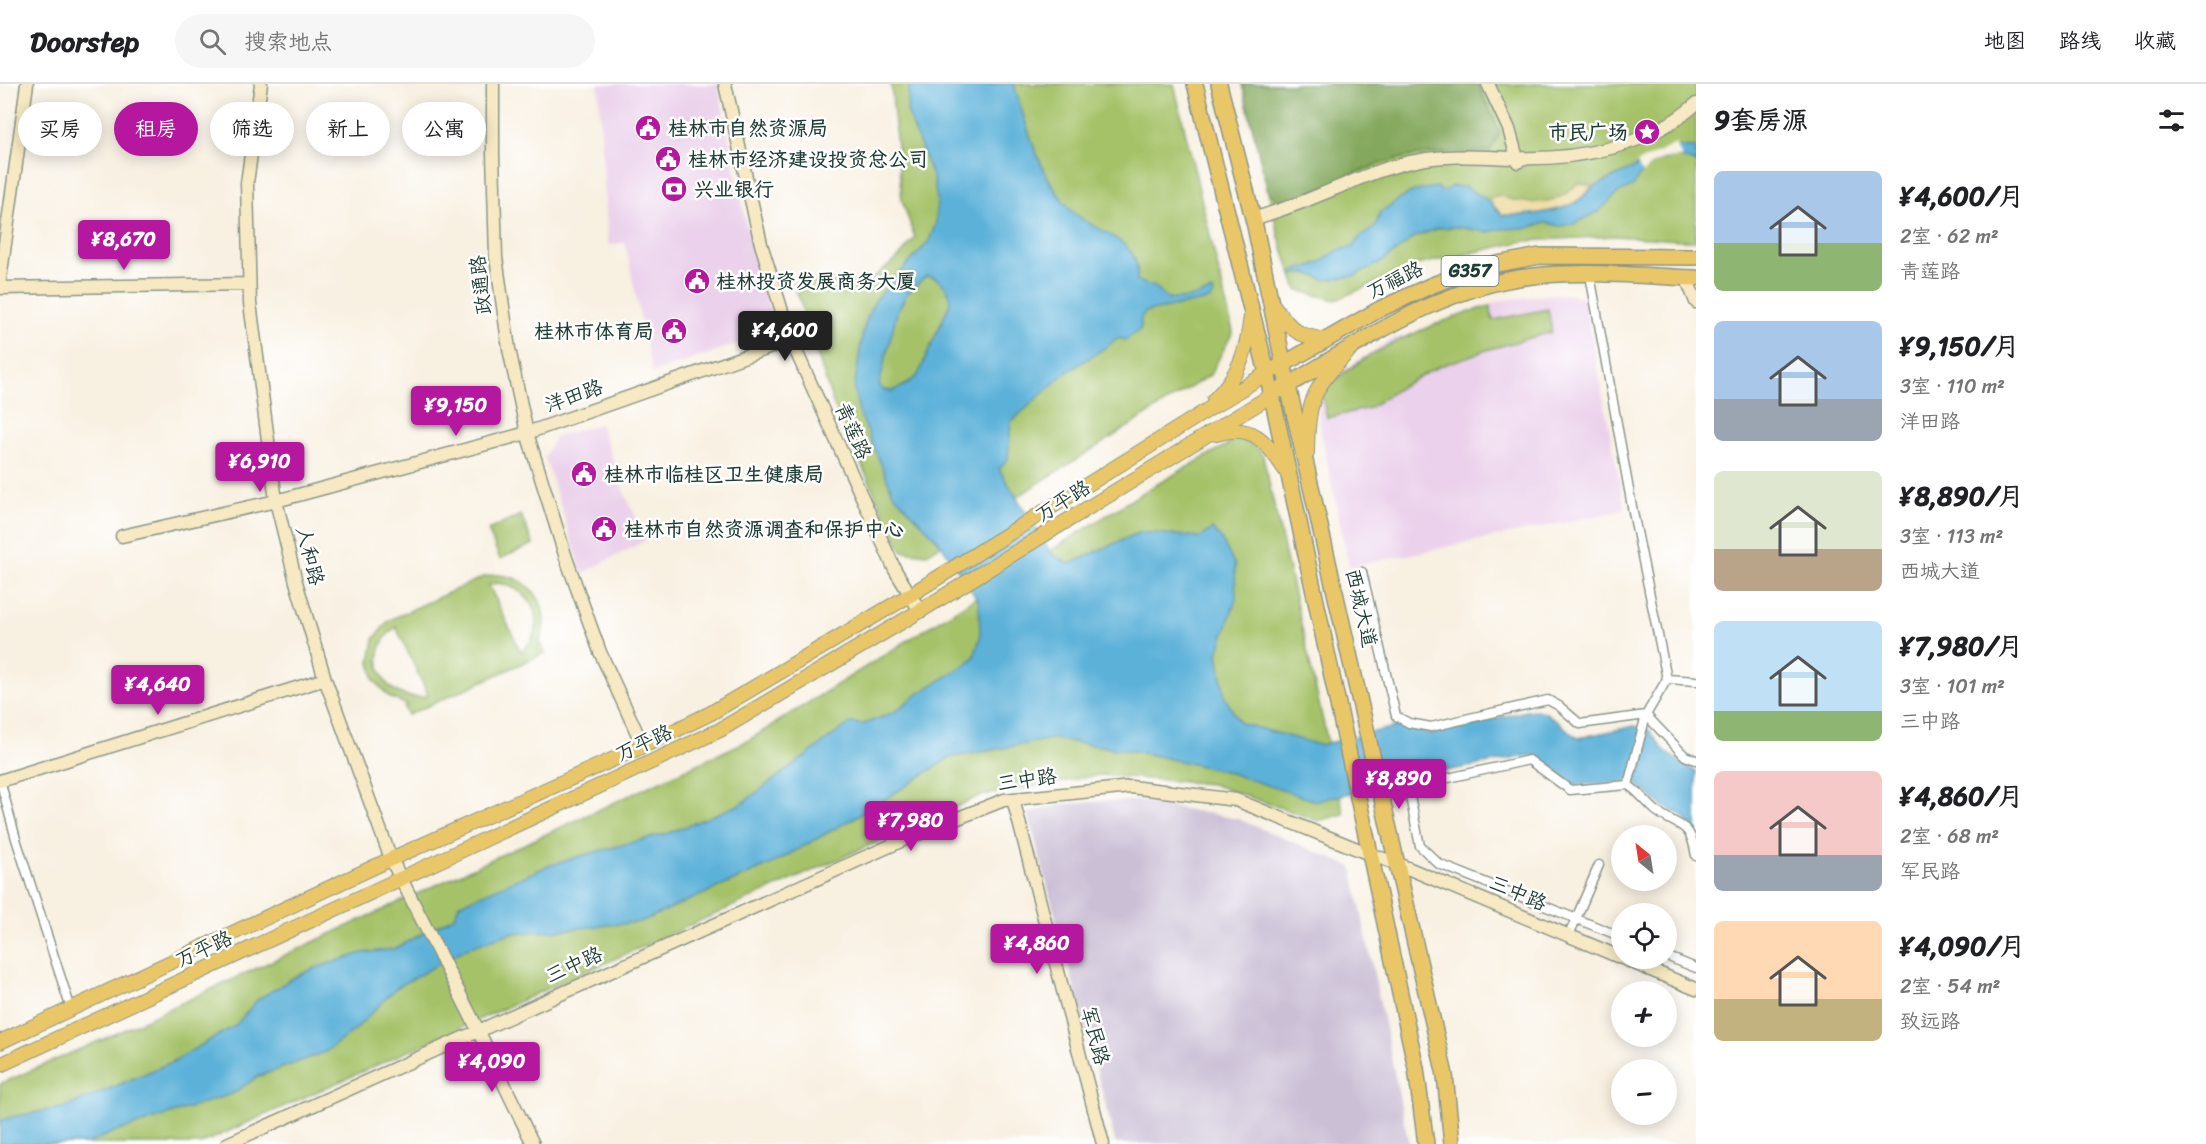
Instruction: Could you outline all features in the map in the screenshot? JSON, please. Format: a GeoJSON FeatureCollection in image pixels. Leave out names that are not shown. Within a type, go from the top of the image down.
{"type":"FeatureCollection","features":[{"type":"Feature","properties":{"kind":"highway"},"geometry":{"type":"LineString","coordinates":[[1195,84],[1272,395],[1416,1068],[1426,1144]]}},
{"type":"Feature","properties":{"kind":"highway","name":"西城大道"},"geometry":{"type":"LineString","coordinates":[[1219,84],[1254,223],[1283,365],[1445,1075],[1452,1144]]}},
{"type":"Feature","properties":{"kind":"highway","name":"万福路"},"geometry":{"type":"LineString","coordinates":[[1267,373],[1400,300],[1480,267],[1540,256],[1696,257]]}},
{"type":"Feature","properties":{"kind":"highway","name":"万福路"},"geometry":{"type":"LineString","coordinates":[[1272,395],[1388,326],[1436,303],[1484,285],[1544,274],[1691,278]]}},
{"type":"Feature","properties":{"kind":"main road"},"geometry":{"type":"LineString","coordinates":[[1270,301],[1292,330],[1308,338],[1327,340]]}},
{"type":"Feature","properties":{"kind":"main road"},"geometry":{"type":"LineString","coordinates":[[1200,414],[1238,372],[1249,335],[1251,308]]}},
{"type":"Feature","properties":{"kind":"main road"},"geometry":{"type":"LineString","coordinates":[[1307,467],[1307,426],[1313,397],[1325,376],[1354,346]]}},
{"type":"Feature","properties":{"kind":"main road","name":"万平路"},"geometry":{"type":"LineString","coordinates":[[0,1042],[391,859],[711,713],[910,595],[1267,373]]}},
{"type":"Feature","properties":{"kind":"main road","name":"万平路"},"geometry":{"type":"LineString","coordinates":[[0,1065],[720,730],[920,611],[1272,395]]}},
{"type":"Feature","properties":{"kind":"main road"},"geometry":{"type":"LineString","coordinates":[[1203,438],[1228,430],[1255,434],[1265,442],[1290,478]]}},
{"type":"Feature","properties":{"kind":"street"},"geometry":{"type":"LineString","coordinates":[[0,280],[27,84]]}},
{"type":"Feature","properties":{"kind":"street","name":"人和路"},"geometry":{"type":"LineString","coordinates":[[261,84],[247,183],[250,303],[276,501],[296,582],[325,679],[391,859],[533,1144]]}},
{"type":"Feature","properties":{"kind":"street","name":"政通路"},"geometry":{"type":"LineString","coordinates":[[493,84],[496,257],[509,349],[527,433],[566,558],[596,642],[643,746]]}},
{"type":"Feature","properties":{"kind":"street","name":"青莲路"},"geometry":{"type":"LineString","coordinates":[[725,84],[761,244],[791,339],[895,570],[920,611]]}},
{"type":"Feature","properties":{"kind":"street"},"geometry":{"type":"LineString","coordinates":[[1488,84],[1509,129],[1518,160]]}},
{"type":"Feature","properties":{"kind":"street"},"geometry":{"type":"LineString","coordinates":[[1254,223],[1370,177],[1416,164],[1518,160],[1574,156],[1599,151],[1655,130],[1696,104]]}},
{"type":"Feature","properties":{"kind":"street"},"geometry":{"type":"LineString","coordinates":[[1518,160],[1556,162],[1609,153],[1649,138],[1696,110]]}},
{"type":"Feature","properties":{"kind":"street"},"geometry":{"type":"LineString","coordinates":[[1590,274],[1633,512],[1667,679],[1646,715],[1628,785]]}},
{"type":"Feature","properties":{"kind":"street"},"geometry":{"type":"LineString","coordinates":[[1691,278],[1696,302]]}},
{"type":"Feature","properties":{"kind":"street"},"geometry":{"type":"LineString","coordinates":[[0,288],[249,284]]}},
{"type":"Feature","properties":{"kind":"street","name":"洋田路"},"geometry":{"type":"LineString","coordinates":[[122,536],[276,501],[527,433],[791,339]]}},
{"type":"Feature","properties":{"kind":"street"},"geometry":{"type":"LineString","coordinates":[[1362,572],[1396,716],[1401,720],[1431,727],[1548,700],[1580,724],[1646,715]]}},
{"type":"Feature","properties":{"kind":"street"},"geometry":{"type":"LineString","coordinates":[[71,1009],[16,839],[0,780],[325,679]]}},
{"type":"Feature","properties":{"kind":"street"},"geometry":{"type":"LineString","coordinates":[[1667,679],[1696,681]]}},
{"type":"Feature","properties":{"kind":"street"},"geometry":{"type":"LineString","coordinates":[[1646,715],[1685,756],[1696,760]]}},
{"type":"Feature","properties":{"kind":"street"},"geometry":{"type":"LineString","coordinates":[[1611,931],[1439,864],[1420,846],[1408,787],[1529,760],[1570,789],[1628,785],[1635,789],[1656,811],[1683,826],[1693,838],[1696,856]]}},
{"type":"Feature","properties":{"kind":"street","name":"三中路"},"geometry":{"type":"LineString","coordinates":[[227,1144],[910,837],[1008,800],[1131,787],[1236,800],[1398,864],[1611,953]]}},
{"type":"Feature","properties":{"kind":"street","name":"军民路"},"geometry":{"type":"LineString","coordinates":[[1008,800],[1095,1144]]}},
{"type":"Feature","properties":{"kind":"street","name":"军民路"},"geometry":{"type":"LineString","coordinates":[[1008,800],[1103,1144]]}},
{"type":"Feature","properties":{"kind":"street"},"geometry":{"type":"LineString","coordinates":[[1569,935],[1599,865]]}},
{"type":"Feature","properties":{"kind":"street"},"geometry":{"type":"LineString","coordinates":[[1677,960],[1696,968]]}},
{"type":"Feature","properties":{"kind":"street","name":"三中路"},"geometry":{"type":"LineString","coordinates":[[1648,969],[1696,989]]}},
{"type":"Feature","properties":{"kind":"shaded area"},"geometry":{"type":"Polygon","coordinates":[[[598,84],[718,84],[745,219],[772,318],[771,329],[763,335],[652,373],[625,243],[608,245],[598,84]]]}},
{"type":"Feature","properties":{"kind":"shaded area"},"geometry":{"type":"Polygon","coordinates":[[[1554,294],[1573,295],[1584,299],[1625,510],[1349,567],[1318,412],[1321,396],[1327,387],[1337,375],[1393,338],[1411,334],[1504,300],[1554,294]]]}},
{"type":"Feature","properties":{"kind":"shaded area"},"geometry":{"type":"Polygon","coordinates":[[[600,424],[624,492],[646,540],[582,574],[545,457],[555,437],[600,424]]]}},
{"type":"Feature","properties":{"kind":"shaded area"},"geometry":{"type":"Polygon","coordinates":[[[1141,801],[1238,819],[1352,867],[1409,1144],[1116,1144],[1028,813],[1063,804],[1141,801]]]}},
{"type":"Feature","properties":{"kind":"green space"},"geometry":{"type":"Polygon","coordinates":[[[891,84],[1174,84],[1233,332],[1210,375],[927,554],[902,551],[834,406],[794,283],[869,281],[898,258],[915,238],[902,200],[891,84]]]}},
{"type":"Feature","properties":{"kind":"green space"},"geometry":{"type":"Polygon","coordinates":[[[1242,84],[1696,84],[1696,241],[1615,236],[1525,241],[1416,265],[1336,300],[1297,290],[1279,237],[1242,84]]]}},
{"type":"Feature","properties":{"kind":"green space"},"geometry":{"type":"Polygon","coordinates":[[[1242,84],[1478,84],[1500,133],[1490,151],[1426,154],[1401,158],[1375,165],[1309,193],[1281,202],[1268,192],[1242,84]]]}},
{"type":"Feature","properties":{"kind":"green space"},"geometry":{"type":"Polygon","coordinates":[[[1490,306],[1493,320],[1548,309],[1552,332],[1440,366],[1402,386],[1369,408],[1327,418],[1322,396],[1353,366],[1398,340],[1423,329],[1490,306]]]}},
{"type":"Feature","properties":{"kind":"green space"},"geometry":{"type":"Polygon","coordinates":[[[1241,441],[1254,446],[1263,456],[1344,814],[1318,821],[1212,784],[1100,775],[980,796],[200,1144],[0,1144],[0,1084],[117,1033],[749,740],[1147,490],[1232,442],[1241,441]]]}},
{"type":"Feature","properties":{"kind":"green space"},"geometry":{"type":"Polygon","coordinates":[[[521,515],[533,544],[500,559],[488,530],[521,515]]]}},
{"type":"Feature","properties":{"kind":"green space"},"geometry":{"type":"Polygon","coordinates":[[[494,575],[520,581],[537,596],[544,619],[539,645],[545,653],[408,715],[404,708],[407,705],[389,697],[374,680],[370,662],[374,639],[389,620],[483,577],[494,575]],[[498,583],[489,585],[521,652],[530,642],[535,631],[534,610],[521,593],[498,583]],[[396,627],[385,638],[380,651],[379,663],[382,675],[389,686],[399,693],[413,697],[428,696],[428,695],[396,627]]]}},
{"type":"Feature","properties":{"kind":"sand"},"geometry":{"type":"Polygon","coordinates":[[[1578,183],[1592,186],[1577,201],[1549,211],[1502,215],[1488,200],[1498,195],[1519,201],[1551,200],[1570,191],[1578,183]]]}},
{"type":"Feature","properties":{"kind":"water"},"geometry":{"type":"Polygon","coordinates":[[[909,84],[1014,84],[1033,143],[1052,185],[1073,212],[1125,246],[1133,255],[1137,266],[1137,280],[1155,287],[1171,299],[1189,298],[1213,291],[1214,295],[1209,300],[1146,312],[1141,317],[1141,329],[1125,340],[1117,338],[1064,374],[1011,422],[1008,459],[999,469],[1051,553],[1069,564],[1140,532],[1201,537],[1212,529],[1220,537],[1235,565],[1236,599],[1218,653],[1225,698],[1240,723],[1320,745],[1403,725],[1432,734],[1535,710],[1545,712],[1578,738],[1635,726],[1649,730],[1665,752],[1696,772],[1696,832],[1683,816],[1663,806],[1634,782],[1574,785],[1532,755],[1440,772],[1316,801],[1224,771],[1139,752],[1052,739],[949,758],[875,806],[772,864],[640,922],[511,933],[467,948],[396,988],[355,1030],[325,1052],[257,1077],[234,1093],[112,1133],[87,1144],[0,1144],[0,1121],[66,1107],[172,1062],[236,1025],[257,1000],[312,969],[362,953],[394,949],[455,916],[459,904],[548,866],[669,833],[741,804],[850,723],[864,724],[894,712],[974,657],[980,638],[979,602],[940,543],[893,493],[859,412],[854,389],[863,331],[870,310],[877,298],[929,241],[936,223],[937,199],[933,179],[907,111],[909,84]],[[926,276],[907,294],[897,312],[879,385],[884,390],[893,391],[918,375],[950,303],[947,289],[940,281],[926,276]]]}},
{"type":"Feature","properties":{"kind":"water"},"geometry":{"type":"Polygon","coordinates":[[[1677,147],[1696,148],[1696,163],[1668,158],[1651,165],[1638,177],[1634,186],[1617,194],[1598,212],[1574,224],[1560,226],[1546,223],[1527,228],[1488,232],[1456,227],[1439,228],[1415,237],[1382,262],[1355,276],[1325,280],[1307,273],[1293,275],[1292,272],[1319,263],[1338,250],[1353,247],[1360,237],[1375,227],[1380,213],[1411,192],[1436,187],[1441,191],[1451,186],[1465,187],[1488,200],[1502,215],[1540,213],[1569,206],[1598,185],[1677,147]]]}},
{"type":"Feature","properties":{"kind":"pier"},"geometry":{"type":"Polygon","coordinates":[[[1676,144],[1682,158],[1663,159],[1651,165],[1642,174],[1637,163],[1676,144]]]}},
{"type":"Feature","properties":{"kind":"place","name":"桂林市自然资源局"},"geometry":{"type":"Point","coordinates":[648,128]}},
{"type":"Feature","properties":{"kind":"place","name":"市民广场"},"geometry":{"type":"Point","coordinates":[1647,132]}},
{"type":"Feature","properties":{"kind":"place","name":"桂林市经济建设投资总公司"},"geometry":{"type":"Point","coordinates":[668,159]}},
{"type":"Feature","properties":{"kind":"place","name":"兴业银行"},"geometry":{"type":"Point","coordinates":[674,189]}},
{"type":"Feature","properties":{"kind":"place","name":"桂林投资发展商务大厦"},"geometry":{"type":"Point","coordinates":[697,281]}},
{"type":"Feature","properties":{"kind":"place","name":"桂林市体育局"},"geometry":{"type":"Point","coordinates":[674,331]}},
{"type":"Feature","properties":{"kind":"place","name":"桂林市临桂区卫生健康局"},"geometry":{"type":"Point","coordinates":[584,474]}},
{"type":"Feature","properties":{"kind":"place","name":"桂林市自然资源调查和保护中心"},"geometry":{"type":"Point","coordinates":[604,529]}}]}
